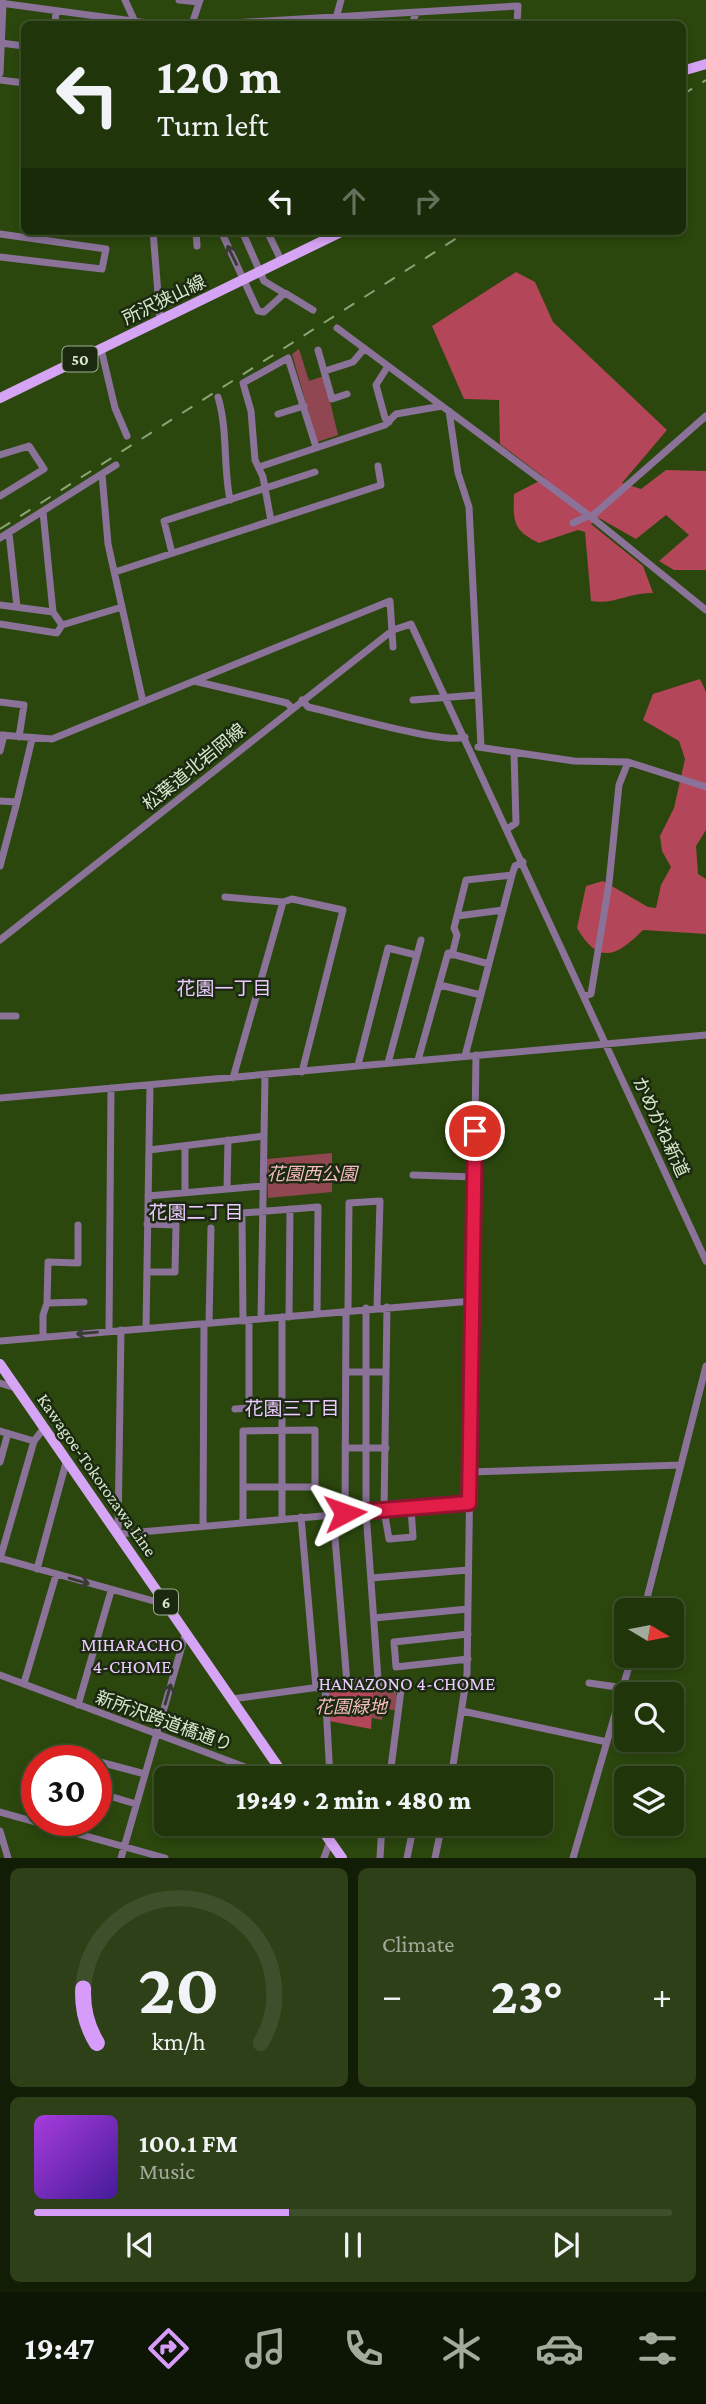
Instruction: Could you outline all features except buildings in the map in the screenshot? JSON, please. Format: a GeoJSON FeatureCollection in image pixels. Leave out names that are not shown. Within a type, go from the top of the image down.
{"type":"FeatureCollection","features":[{"type":"Feature","properties":{"kind":"main road"},"geometry":{"type":"LineString","coordinates":[[686,70],[705,63]]}},
{"type":"Feature","properties":{"kind":"main road","name":"所沢狭山線"},"geometry":{"type":"LineString","coordinates":[[0,398],[334,235]]}},
{"type":"Feature","properties":{"kind":"main road","name":"Kawagoe-Tokorozawa Line"},"geometry":{"type":"LineString","coordinates":[[0,1364],[168,1605],[185,1636],[278,1766]]}},
{"type":"Feature","properties":{"kind":"main road"},"geometry":{"type":"LineString","coordinates":[[326,1836],[342,1858]]}},
{"type":"Feature","properties":{"kind":"street"},"geometry":{"type":"LineString","coordinates":[[44,9],[45,0]]}},
{"type":"Feature","properties":{"kind":"street"},"geometry":{"type":"LineString","coordinates":[[125,0],[135,21]]}},
{"type":"Feature","properties":{"kind":"street"},"geometry":{"type":"LineString","coordinates":[[179,0],[200,1],[193,21]]}},
{"type":"Feature","properties":{"kind":"street"},"geometry":{"type":"LineString","coordinates":[[336,18],[341,0]]}},
{"type":"Feature","properties":{"kind":"street"},"geometry":{"type":"LineString","coordinates":[[0,73],[1,3],[99,21]]}},
{"type":"Feature","properties":{"kind":"street"},"geometry":{"type":"LineString","coordinates":[[289,21],[416,13],[512,3],[518,6],[517,21]]}},
{"type":"Feature","properties":{"kind":"street"},"geometry":{"type":"LineString","coordinates":[[55,21],[56,11]]}},
{"type":"Feature","properties":{"kind":"street"},"geometry":{"type":"LineString","coordinates":[[413,21],[416,13]]}},
{"type":"Feature","properties":{"kind":"street"},"geometry":{"type":"LineString","coordinates":[[1,43],[21,46]]}},
{"type":"Feature","properties":{"kind":"street"},"geometry":{"type":"LineString","coordinates":[[0,80],[21,83]]}},
{"type":"Feature","properties":{"kind":"street"},"geometry":{"type":"LineString","coordinates":[[0,234],[106,249],[102,269],[0,257]]}},
{"type":"Feature","properties":{"kind":"street"},"geometry":{"type":"LineString","coordinates":[[153,235],[160,319]]}},
{"type":"Feature","properties":{"kind":"street"},"geometry":{"type":"LineString","coordinates":[[197,235],[197,246]]}},
{"type":"Feature","properties":{"kind":"street"},"geometry":{"type":"LineString","coordinates":[[223,235],[260,312],[284,293]]}},
{"type":"Feature","properties":{"kind":"street"},"geometry":{"type":"LineString","coordinates":[[244,235],[264,281],[313,310]]}},
{"type":"Feature","properties":{"kind":"street"},"geometry":{"type":"LineString","coordinates":[[269,235],[281,260]]}},
{"type":"Feature","properties":{"kind":"street"},"geometry":{"type":"LineString","coordinates":[[337,328],[589,517],[706,610]]}},
{"type":"Feature","properties":{"kind":"street"},"geometry":{"type":"LineString","coordinates":[[102,349],[116,408],[127,436]]}},
{"type":"Feature","properties":{"kind":"street"},"geometry":{"type":"LineString","coordinates":[[324,371],[352,362],[364,349]]}},
{"type":"Feature","properties":{"kind":"street"},"geometry":{"type":"LineString","coordinates":[[318,350],[332,399],[347,394]]}},
{"type":"Feature","properties":{"kind":"street"},"geometry":{"type":"LineString","coordinates":[[271,521],[243,383],[287,357],[316,447]]}},
{"type":"Feature","properties":{"kind":"street"},"geometry":{"type":"LineString","coordinates":[[388,366],[376,385],[385,418],[389,422]]}},
{"type":"Feature","properties":{"kind":"street"},"geometry":{"type":"LineString","coordinates":[[218,397],[226,422],[224,471],[230,500]]}},
{"type":"Feature","properties":{"kind":"street"},"geometry":{"type":"LineString","coordinates":[[278,414],[304,406]]}},
{"type":"Feature","properties":{"kind":"street"},"geometry":{"type":"LineString","coordinates":[[259,467],[389,422],[396,414],[446,409]]}},
{"type":"Feature","properties":{"kind":"street"},"geometry":{"type":"LineString","coordinates":[[446,409],[458,473],[469,507],[481,747]]}},
{"type":"Feature","properties":{"kind":"street"},"geometry":{"type":"LineString","coordinates":[[573,523],[589,517],[706,416]]}},
{"type":"Feature","properties":{"kind":"street"},"geometry":{"type":"LineString","coordinates":[[0,455],[29,446],[44,468],[0,496]]}},
{"type":"Feature","properties":{"kind":"street"},"geometry":{"type":"LineString","coordinates":[[0,538],[116,465]]}},
{"type":"Feature","properties":{"kind":"street"},"geometry":{"type":"LineString","coordinates":[[115,572],[381,485],[378,466]]}},
{"type":"Feature","properties":{"kind":"street"},"geometry":{"type":"LineString","coordinates":[[172,553],[164,521],[315,472]]}},
{"type":"Feature","properties":{"kind":"street"},"geometry":{"type":"LineString","coordinates":[[102,474],[115,572],[143,702]]}},
{"type":"Feature","properties":{"kind":"street"},"geometry":{"type":"LineString","coordinates":[[43,512],[53,612],[62,625]]}},
{"type":"Feature","properties":{"kind":"street"},"geometry":{"type":"LineString","coordinates":[[9,533],[17,607]]}},
{"type":"Feature","properties":{"kind":"street"},"geometry":{"type":"LineString","coordinates":[[0,751],[2,735],[52,740],[390,601],[393,647]]}},
{"type":"Feature","properties":{"kind":"street"},"geometry":{"type":"LineString","coordinates":[[0,605],[53,612]]}},
{"type":"Feature","properties":{"kind":"street"},"geometry":{"type":"LineString","coordinates":[[0,624],[57,633],[62,625],[122,607]]}},
{"type":"Feature","properties":{"kind":"street","name":"松葉道北岩岡線"},"geometry":{"type":"LineString","coordinates":[[0,940],[393,630],[411,624]]}},
{"type":"Feature","properties":{"kind":"street","name":"かめがね新道"},"geometry":{"type":"LineString","coordinates":[[411,624],[706,1261]]}},
{"type":"Feature","properties":{"kind":"street"},"geometry":{"type":"LineString","coordinates":[[194,681],[287,703],[292,708]]}},
{"type":"Feature","properties":{"kind":"street"},"geometry":{"type":"LineString","coordinates":[[413,700],[477,695]]}},
{"type":"Feature","properties":{"kind":"street"},"geometry":{"type":"LineString","coordinates":[[302,700],[308,707],[456,741],[465,737]]}},
{"type":"Feature","properties":{"kind":"street"},"geometry":{"type":"LineString","coordinates":[[0,702],[24,705],[19,737]]}},
{"type":"Feature","properties":{"kind":"street"},"geometry":{"type":"LineString","coordinates":[[0,866],[32,739]]}},
{"type":"Feature","properties":{"kind":"street"},"geometry":{"type":"LineString","coordinates":[[471,750],[481,747],[574,761],[628,762],[706,787]]}},
{"type":"Feature","properties":{"kind":"street"},"geometry":{"type":"LineString","coordinates":[[507,829],[516,823],[514,752]]}},
{"type":"Feature","properties":{"kind":"street"},"geometry":{"type":"LineString","coordinates":[[585,996],[591,994],[609,883],[619,785],[628,762]]}},
{"type":"Feature","properties":{"kind":"street"},"geometry":{"type":"LineString","coordinates":[[0,801],[17,802]]}},
{"type":"Feature","properties":{"kind":"street"},"geometry":{"type":"LineString","coordinates":[[465,1056],[512,875],[515,866],[523,862]]}},
{"type":"Feature","properties":{"kind":"street"},"geometry":{"type":"LineString","coordinates":[[452,955],[457,916],[468,878],[512,875]]}},
{"type":"Feature","properties":{"kind":"street"},"geometry":{"type":"LineString","coordinates":[[225,897],[282,902],[292,899],[344,910],[302,1072]]}},
{"type":"Feature","properties":{"kind":"street"},"geometry":{"type":"LineString","coordinates":[[233,1078],[282,902]]}},
{"type":"Feature","properties":{"kind":"street"},"geometry":{"type":"LineString","coordinates":[[457,916],[503,910]]}},
{"type":"Feature","properties":{"kind":"street"},"geometry":{"type":"LineString","coordinates":[[388,1063],[421,940]]}},
{"type":"Feature","properties":{"kind":"street"},"geometry":{"type":"LineString","coordinates":[[358,1065],[388,948],[416,955]]}},
{"type":"Feature","properties":{"kind":"street"},"geometry":{"type":"LineString","coordinates":[[418,1060],[448,953],[489,964]]}},
{"type":"Feature","properties":{"kind":"street"},"geometry":{"type":"LineString","coordinates":[[182,984],[200,988]]}},
{"type":"Feature","properties":{"kind":"street"},"geometry":{"type":"LineString","coordinates":[[440,985],[481,995]]}},
{"type":"Feature","properties":{"kind":"street"},"geometry":{"type":"LineString","coordinates":[[0,1016],[16,1016]]}},
{"type":"Feature","properties":{"kind":"street"},"geometry":{"type":"LineString","coordinates":[[0,1098],[706,1035]]}},
{"type":"Feature","properties":{"kind":"street"},"geometry":{"type":"LineString","coordinates":[[453,1766],[468,1659],[476,1055]]}},
{"type":"Feature","properties":{"kind":"street"},"geometry":{"type":"LineString","coordinates":[[261,1319],[265,1076]]}},
{"type":"Feature","properties":{"kind":"street"},"geometry":{"type":"LineString","coordinates":[[146,1328],[150,1085]]}},
{"type":"Feature","properties":{"kind":"street"},"geometry":{"type":"LineString","coordinates":[[109,1331],[111,1088]]}},
{"type":"Feature","properties":{"kind":"street"},"geometry":{"type":"LineString","coordinates":[[149,1150],[264,1136]]}},
{"type":"Feature","properties":{"kind":"street"},"geometry":{"type":"LineString","coordinates":[[227,1189],[228,1140]]}},
{"type":"Feature","properties":{"kind":"street"},"geometry":{"type":"LineString","coordinates":[[185,1146],[185,1192]]}},
{"type":"Feature","properties":{"kind":"street"},"geometry":{"type":"LineString","coordinates":[[413,1175],[474,1177]]}},
{"type":"Feature","properties":{"kind":"street"},"geometry":{"type":"LineString","coordinates":[[148,1196],[263,1185]]}},
{"type":"Feature","properties":{"kind":"street"},"geometry":{"type":"LineString","coordinates":[[345,1513],[349,1203],[380,1202],[377,1307]]}},
{"type":"Feature","properties":{"kind":"street"},"geometry":{"type":"LineString","coordinates":[[235,1409],[249,1408],[242,1213],[318,1207],[317,1314]]}},
{"type":"Feature","properties":{"kind":"street"},"geometry":{"type":"LineString","coordinates":[[282,1519],[282,1431],[290,1209]]}},
{"type":"Feature","properties":{"kind":"street"},"geometry":{"type":"LineString","coordinates":[[147,1224],[176,1225],[175,1272],[147,1272]]}},
{"type":"Feature","properties":{"kind":"street"},"geometry":{"type":"LineString","coordinates":[[43,1337],[48,1262],[78,1263],[78,1225]]}},
{"type":"Feature","properties":{"kind":"street"},"geometry":{"type":"LineString","coordinates":[[203,1526],[206,1323],[211,1227]]}},
{"type":"Feature","properties":{"kind":"street"},"geometry":{"type":"LineString","coordinates":[[0,1341],[472,1301]]}},
{"type":"Feature","properties":{"kind":"street"},"geometry":{"type":"LineString","coordinates":[[47,1303],[84,1302]]}},
{"type":"Feature","properties":{"kind":"street"},"geometry":{"type":"LineString","coordinates":[[387,1307],[384,1510],[387,1537],[413,1537],[411,1508]]}},
{"type":"Feature","properties":{"kind":"street"},"geometry":{"type":"LineString","coordinates":[[366,1308],[366,1512],[378,1679],[385,1687],[401,1690],[391,1766]]}},
{"type":"Feature","properties":{"kind":"street"},"geometry":{"type":"LineString","coordinates":[[121,1330],[118,1534],[469,1503]]}},
{"type":"Feature","properties":{"kind":"street"},"geometry":{"type":"LineString","coordinates":[[647,1598],[706,1366]]}},
{"type":"Feature","properties":{"kind":"street"},"geometry":{"type":"LineString","coordinates":[[346,1372],[386,1372]]}},
{"type":"Feature","properties":{"kind":"street"},"geometry":{"type":"LineString","coordinates":[[0,1384],[17,1388]]}},
{"type":"Feature","properties":{"kind":"street"},"geometry":{"type":"LineString","coordinates":[[44,1428],[34,1441],[0,1559],[168,1605]]}},
{"type":"Feature","properties":{"kind":"street"},"geometry":{"type":"LineString","coordinates":[[243,1487],[315,1487],[315,1430],[243,1432],[243,1487],[243,1523]]}},
{"type":"Feature","properties":{"kind":"street"},"geometry":{"type":"LineString","coordinates":[[0,1462],[4,1432],[34,1441]]}},
{"type":"Feature","properties":{"kind":"street"},"geometry":{"type":"LineString","coordinates":[[345,1448],[386,1448]]}},
{"type":"Feature","properties":{"kind":"street"},"geometry":{"type":"LineString","coordinates":[[37,1569],[67,1459]]}},
{"type":"Feature","properties":{"kind":"street"},"geometry":{"type":"LineString","coordinates":[[469,1472],[681,1465]]}},
{"type":"Feature","properties":{"kind":"street"},"geometry":{"type":"LineString","coordinates":[[333,1514],[347,1683]]}},
{"type":"Feature","properties":{"kind":"street"},"geometry":{"type":"LineString","coordinates":[[301,1517],[329,1766]]}},
{"type":"Feature","properties":{"kind":"street"},"geometry":{"type":"LineString","coordinates":[[371,1578],[468,1570]]}},
{"type":"Feature","properties":{"kind":"street"},"geometry":{"type":"LineString","coordinates":[[24,1683],[56,1575]]}},
{"type":"Feature","properties":{"kind":"street"},"geometry":{"type":"LineString","coordinates":[[78,1705],[111,1591]]}},
{"type":"Feature","properties":{"kind":"street"},"geometry":{"type":"LineString","coordinates":[[374,1618],[468,1609]]}},
{"type":"Feature","properties":{"kind":"street"},"geometry":{"type":"LineString","coordinates":[[468,1634],[394,1642],[396,1667],[468,1659]]}},
{"type":"Feature","properties":{"kind":"street"},"geometry":{"type":"LineString","coordinates":[[121,1858],[185,1636]]}},
{"type":"Feature","properties":{"kind":"street","name":"新所沢跨道橋通り"},"geometry":{"type":"LineString","coordinates":[[0,1675],[241,1766]]}},
{"type":"Feature","properties":{"kind":"street"},"geometry":{"type":"LineString","coordinates":[[232,1699],[378,1679]]}},
{"type":"Feature","properties":{"kind":"street"},"geometry":{"type":"LineString","coordinates":[[589,1683],[614,1687]]}},
{"type":"Feature","properties":{"kind":"street"},"geometry":{"type":"LineString","coordinates":[[462,1712],[607,1742]]}},
{"type":"Feature","properties":{"kind":"street"},"geometry":{"type":"LineString","coordinates":[[573,1858],[614,1720]]}},
{"type":"Feature","properties":{"kind":"street"},"geometry":{"type":"LineString","coordinates":[[112,1765],[145,1774]]}},
{"type":"Feature","properties":{"kind":"street"},"geometry":{"type":"LineString","coordinates":[[112,1797],[136,1804]]}},
{"type":"Feature","properties":{"kind":"street"},"geometry":{"type":"LineString","coordinates":[[0,1812],[21,1817]]}},
{"type":"Feature","properties":{"kind":"street"},"geometry":{"type":"LineString","coordinates":[[0,1831],[8,1858]]}},
{"type":"Feature","properties":{"kind":"street"},"geometry":{"type":"LineString","coordinates":[[88,1836],[165,1858]]}},
{"type":"Feature","properties":{"kind":"street"},"geometry":{"type":"LineString","coordinates":[[324,1858],[330,1836]]}},
{"type":"Feature","properties":{"kind":"street"},"geometry":{"type":"LineString","coordinates":[[380,1858],[381,1836]]}},
{"type":"Feature","properties":{"kind":"street"},"geometry":{"type":"LineString","coordinates":[[407,1858],[412,1836]]}},
{"type":"Feature","properties":{"kind":"street"},"geometry":{"type":"LineString","coordinates":[[435,1858],[440,1836]]}},
{"type":"Feature","properties":{"kind":"green space"},"geometry":{"type":"Polygon","coordinates":[[[516,272],[535,282],[553,322],[667,430],[622,483],[641,489],[666,470],[706,471],[706,570],[674,570],[659,561],[689,535],[666,515],[636,539],[599,518],[591,524],[643,566],[653,593],[600,602],[591,601],[585,532],[578,530],[539,543],[519,529],[514,512],[514,494],[545,478],[500,444],[499,400],[464,399],[432,326],[516,272]]]}},
{"type":"Feature","properties":{"kind":"green space"},"geometry":{"type":"Polygon","coordinates":[[[299,349],[309,381],[324,376],[338,435],[317,442],[292,354],[299,349]]]}},
{"type":"Feature","properties":{"kind":"green space"},"geometry":{"type":"Polygon","coordinates":[[[700,679],[706,692],[706,830],[696,846],[698,874],[706,879],[706,934],[643,930],[616,951],[601,952],[585,940],[577,928],[586,886],[603,881],[648,907],[656,908],[661,885],[671,867],[662,851],[660,836],[674,808],[685,759],[679,741],[643,720],[653,694],[700,679]]]}},
{"type":"Feature","properties":{"kind":"green space","name":"花園西公園"},"geometry":{"type":"Polygon","coordinates":[[[332,1153],[332,1192],[268,1198],[267,1159],[332,1153]]]}},
{"type":"Feature","properties":{"kind":"green space","name":"花園緑地"},"geometry":{"type":"Polygon","coordinates":[[[374,1684],[371,1729],[329,1721],[333,1711],[329,1710],[328,1691],[374,1684]]]}},
{"type":"Feature","properties":{"kind":"green space"},"geometry":{"type":"Polygon","coordinates":[[[374,1685],[389,1693],[395,1692],[397,1696],[395,1710],[383,1709],[382,1720],[372,1718],[374,1685]]]}},
{"type":"Feature","properties":{"kind":"railway"},"geometry":{"type":"LineString","coordinates":[[686,92],[706,80]]}},
{"type":"Feature","properties":{"kind":"railway"},"geometry":{"type":"LineString","coordinates":[[0,529],[462,235]]}},
{"type":"Feature","properties":{"kind":"district","name":"花園一丁目"},"geometry":{"type":"Point","coordinates":[224,988]}},
{"type":"Feature","properties":{"kind":"district","name":"花園二丁目"},"geometry":{"type":"Point","coordinates":[196,1212]}},
{"type":"Feature","properties":{"kind":"district","name":"花園三丁目"},"geometry":{"type":"Point","coordinates":[292,1408]}},
{"type":"Feature","properties":{"kind":"district","name":"MIHARACHO 4-CHOME"},"geometry":{"type":"Point","coordinates":[132,1655]}},
{"type":"Feature","properties":{"kind":"district","name":"HANAZONO 4-CHOME"},"geometry":{"type":"Point","coordinates":[407,1683]}},
{"type":"Feature","properties":{"kind":"route"},"geometry":{"type":"LineString","coordinates":[[345,1513],[469,1503],[475,1131]]}}]}
